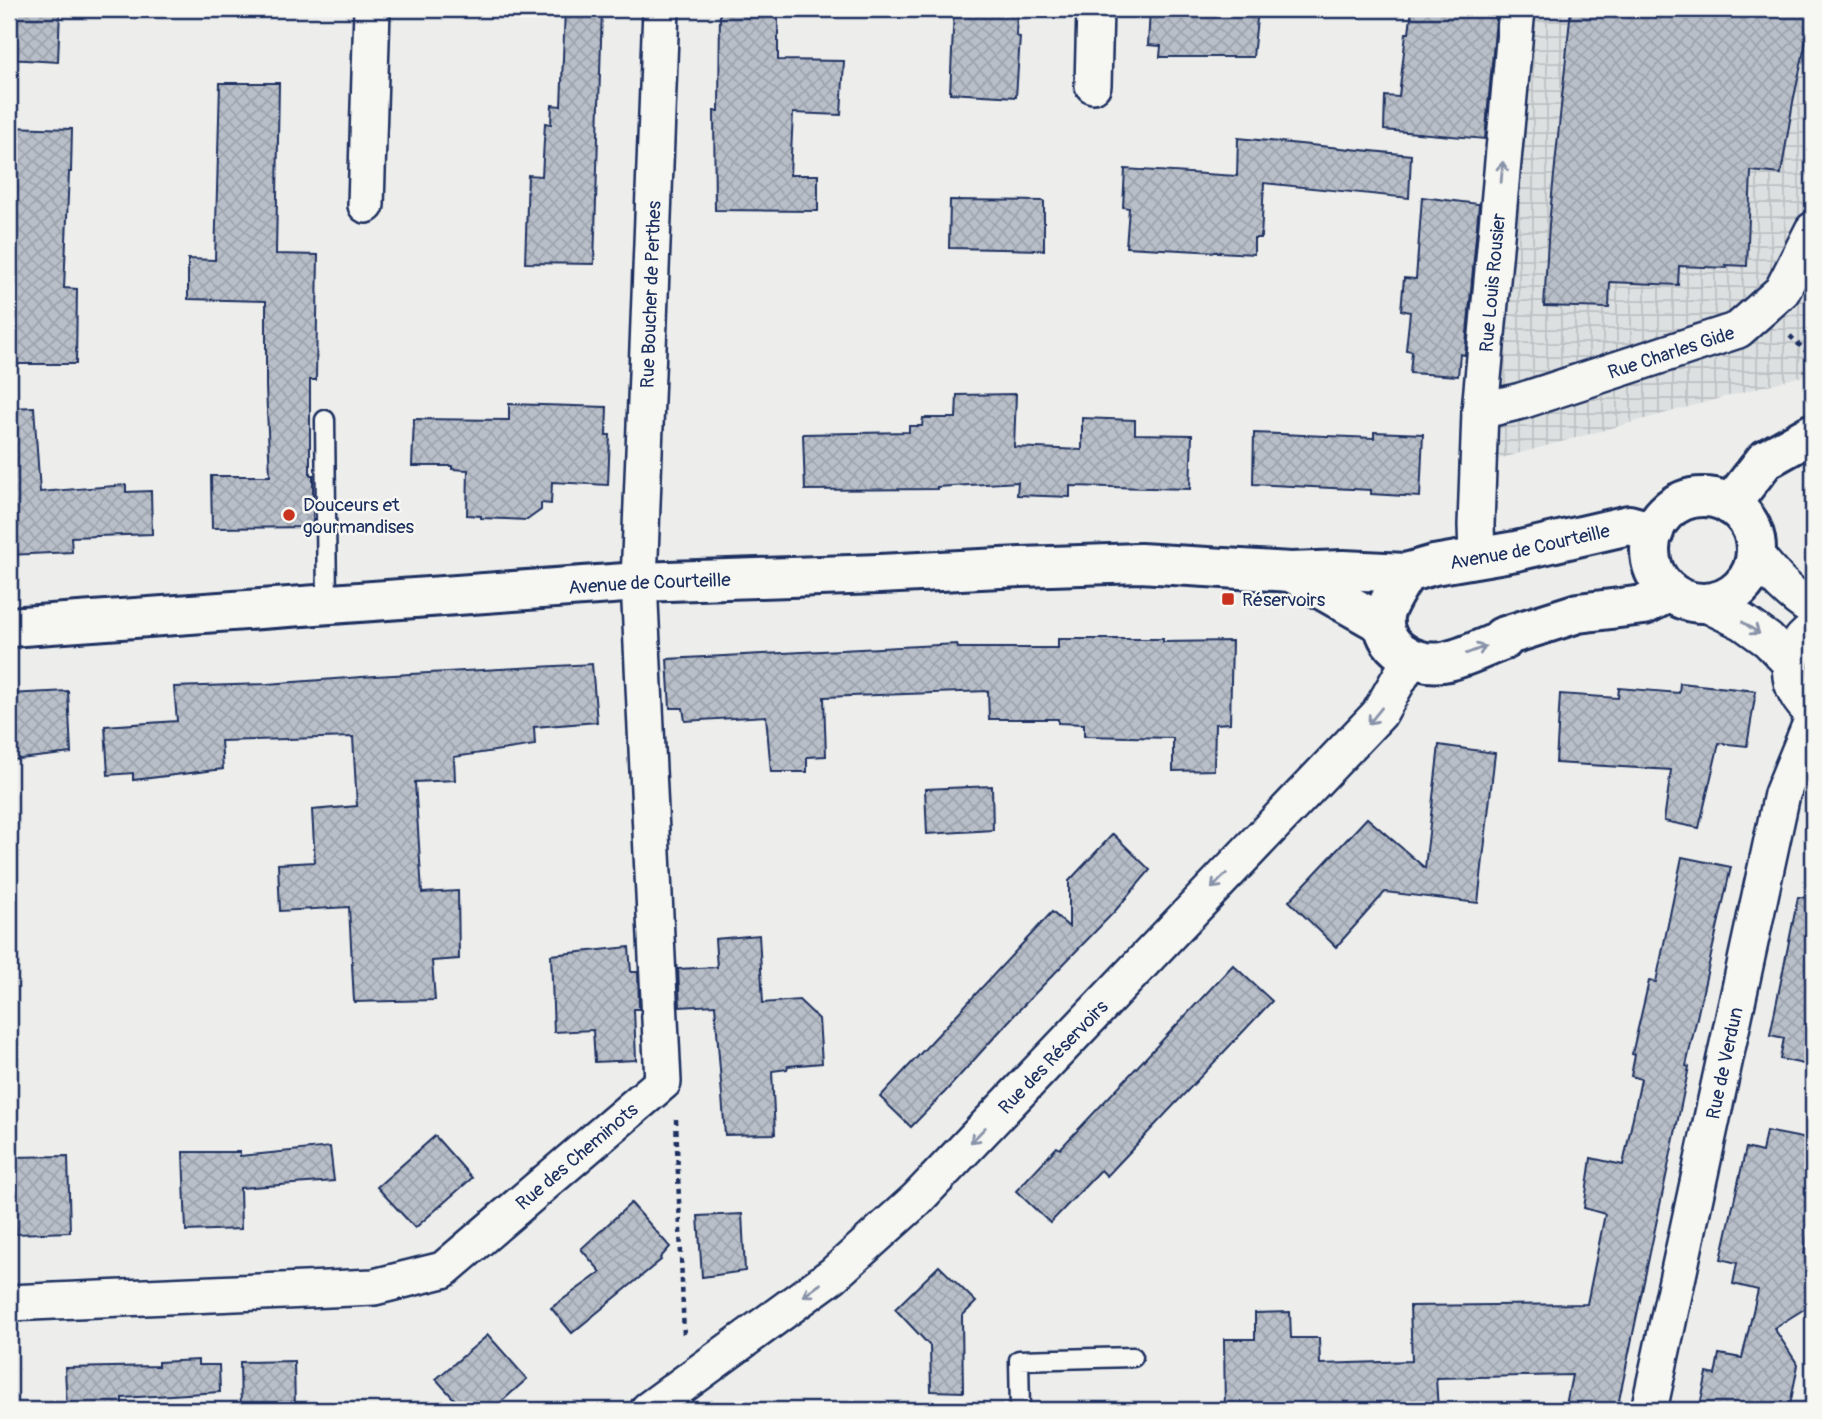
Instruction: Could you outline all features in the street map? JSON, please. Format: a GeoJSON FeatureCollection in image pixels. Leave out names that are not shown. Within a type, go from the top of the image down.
{"type":"FeatureCollection","features":[{"type":"Feature","properties":{"kind":"street"},"geometry":{"type":"LineString","coordinates":[[366,205],[372,9]]}},
{"type":"Feature","properties":{"kind":"street","name":"Rue Boucher de Perthes"},"geometry":{"type":"LineString","coordinates":[[639,582],[661,9]]}},
{"type":"Feature","properties":{"kind":"street"},"geometry":{"type":"LineString","coordinates":[[1093,85],[1094,9]]}},
{"type":"Feature","properties":{"kind":"street","name":"Rue Louis Rousier"},"geometry":{"type":"LineString","coordinates":[[1477,557],[1480,411],[1517,9]]}},
{"type":"Feature","properties":{"kind":"street","name":"Rue Charles Gide"},"geometry":{"type":"LineString","coordinates":[[1480,411],[1521,401],[1738,330],[1782,291],[1813,230]]}},
{"type":"Feature","properties":{"kind":"street"},"geometry":{"type":"LineString","coordinates":[[1730,505],[1765,460],[1813,433]]}},
{"type":"Feature","properties":{"kind":"street"},"geometry":{"type":"LineString","coordinates":[[1411,658],[1427,663],[1444,662],[1504,640],[1503,637],[1578,613],[1687,598],[1725,599],[1749,578],[1756,555],[1752,529],[1743,515],[1730,505],[1714,498],[1698,497],[1667,511],[1657,524],[1651,538],[1650,555],[1654,572],[1663,586],[1687,598],[1743,622],[1768,640],[1791,664]]}},
{"type":"Feature","properties":{"kind":"street","name":"Avenue de Courteille"},"geometry":{"type":"LineString","coordinates":[[9,627],[639,582],[1140,563],[1291,572],[1343,570],[1406,573],[1629,525],[1654,532]]}},
{"type":"Feature","properties":{"kind":"street"},"geometry":{"type":"LineString","coordinates":[[1756,555],[1776,579],[1813,609]]}},
{"type":"Feature","properties":{"kind":"street","name":"Avenue de Courteille"},"geometry":{"type":"LineString","coordinates":[[1291,572],[1384,625],[1388,639],[1411,658]]}},
{"type":"Feature","properties":{"kind":"street"},"geometry":{"type":"LineString","coordinates":[[1384,625],[1384,613],[1406,573]]}},
{"type":"Feature","properties":{"kind":"street"},"geometry":{"type":"LineString","coordinates":[[639,582],[663,1082]]}},
{"type":"Feature","properties":{"kind":"street"},"geometry":{"type":"LineString","coordinates":[[1813,630],[1794,650],[1791,664],[1795,692],[1813,716]]}},
{"type":"Feature","properties":{"kind":"street","name":"Rue des Réservoirs"},"geometry":{"type":"LineString","coordinates":[[648,1410],[833,1275],[917,1199],[1379,714],[1411,658]]}},
{"type":"Feature","properties":{"kind":"street","name":"Rue de Verdun"},"geometry":{"type":"LineString","coordinates":[[1649,1410],[1782,794],[1813,716]]}},
{"type":"Feature","properties":{"kind":"street","name":"Rue des Cheminots"},"geometry":{"type":"LineString","coordinates":[[9,1303],[374,1287],[443,1270],[663,1082]]}},
{"type":"Feature","properties":{"kind":"lane"},"geometry":{"type":"LineString","coordinates":[[325,420],[327,604]]}},
{"type":"Feature","properties":{"kind":"lane"},"geometry":{"type":"LineString","coordinates":[[1020,1410],[1019,1360],[1133,1357]]}},
{"type":"Feature","properties":{"kind":"path"},"geometry":{"type":"LineString","coordinates":[[663,1082],[677,1123],[685,1354],[697,1375]]}},
{"type":"Feature","properties":{"kind":"shaded area"},"geometry":{"type":"Polygon","coordinates":[[[1529,9],[1813,9],[1813,373],[1495,460],[1529,9]]]}},
{"type":"Feature","properties":{"kind":"building"},"geometry":{"type":"Polygon","coordinates":[[[9,9],[60,9],[58,62],[9,59],[9,9]]]}},
{"type":"Feature","properties":{"kind":"building"},"geometry":{"type":"Polygon","coordinates":[[[565,9],[602,9],[594,264],[525,263],[528,175],[542,176],[545,123],[551,124],[552,105],[561,106],[565,9]]]}},
{"type":"Feature","properties":{"kind":"building"},"geometry":{"type":"Polygon","coordinates":[[[720,9],[778,9],[778,60],[844,61],[841,115],[793,113],[790,175],[818,175],[818,211],[715,210],[714,111],[719,111],[720,9]]]}},
{"type":"Feature","properties":{"kind":"building"},"geometry":{"type":"Polygon","coordinates":[[[954,9],[1017,12],[1016,36],[1020,37],[1016,97],[950,93],[954,9]]]}},
{"type":"Feature","properties":{"kind":"building"},"geometry":{"type":"Polygon","coordinates":[[[1150,9],[1258,9],[1253,57],[1160,57],[1161,46],[1148,45],[1150,9]]]}},
{"type":"Feature","properties":{"kind":"building"},"geometry":{"type":"Polygon","coordinates":[[[1412,9],[1497,9],[1485,139],[1384,130],[1385,96],[1399,97],[1406,33],[1409,33],[1412,9]]]}},
{"type":"Feature","properties":{"kind":"building"},"geometry":{"type":"Polygon","coordinates":[[[1571,9],[1813,9],[1781,174],[1751,171],[1747,266],[1679,266],[1678,285],[1610,282],[1609,308],[1544,306],[1549,224],[1571,9]]]}},
{"type":"Feature","properties":{"kind":"building"},"geometry":{"type":"Polygon","coordinates":[[[220,83],[279,83],[276,254],[318,255],[316,380],[310,380],[313,527],[212,528],[211,476],[270,476],[266,301],[188,299],[188,259],[215,260],[220,83]]]}},
{"type":"Feature","properties":{"kind":"building"},"geometry":{"type":"Polygon","coordinates":[[[9,127],[72,129],[64,288],[77,289],[76,364],[9,364],[9,127]]]}},
{"type":"Feature","properties":{"kind":"building"},"geometry":{"type":"Polygon","coordinates":[[[1238,138],[1411,155],[1409,198],[1264,183],[1261,238],[1254,238],[1254,254],[1126,247],[1129,208],[1123,207],[1125,169],[1237,176],[1238,138]]]}},
{"type":"Feature","properties":{"kind":"building"},"geometry":{"type":"Polygon","coordinates":[[[1422,197],[1479,204],[1465,355],[1460,354],[1458,376],[1410,373],[1412,351],[1406,350],[1410,312],[1401,310],[1404,278],[1416,279],[1422,197]]]}},
{"type":"Feature","properties":{"kind":"building"},"geometry":{"type":"Polygon","coordinates":[[[950,200],[1044,201],[1044,250],[949,248],[950,200]]]}},
{"type":"Feature","properties":{"kind":"building"},"geometry":{"type":"Polygon","coordinates":[[[1016,394],[1014,447],[1082,450],[1082,418],[1135,420],[1135,434],[1192,435],[1190,489],[1070,486],[1070,497],[1017,495],[1018,482],[937,489],[805,490],[803,434],[909,432],[909,426],[922,426],[923,418],[956,418],[957,395],[1016,394]]]}},
{"type":"Feature","properties":{"kind":"building"},"geometry":{"type":"Polygon","coordinates":[[[509,404],[607,407],[606,435],[610,435],[608,485],[552,482],[551,504],[541,503],[541,510],[527,520],[481,518],[467,515],[468,470],[452,469],[452,466],[412,466],[414,419],[509,420],[509,404]]]}},
{"type":"Feature","properties":{"kind":"building"},"geometry":{"type":"Polygon","coordinates":[[[34,407],[40,492],[126,485],[126,492],[151,491],[152,534],[71,537],[72,552],[9,555],[9,408],[34,407]]]}},
{"type":"Feature","properties":{"kind":"building"},"geometry":{"type":"Polygon","coordinates":[[[1374,432],[1423,434],[1420,497],[1371,494],[1371,490],[1253,484],[1254,433],[1374,438],[1374,432]]]}},
{"type":"Feature","properties":{"kind":"building"},"geometry":{"type":"Polygon","coordinates":[[[1058,639],[1232,641],[1230,723],[1215,724],[1214,770],[1173,771],[1173,738],[1084,736],[1084,724],[1058,723],[1058,719],[989,719],[988,691],[824,697],[826,756],[807,757],[807,772],[771,772],[766,716],[685,721],[683,708],[670,708],[667,659],[957,644],[958,648],[1058,648],[1058,639]]]}},
{"type":"Feature","properties":{"kind":"building"},"geometry":{"type":"Polygon","coordinates":[[[592,664],[597,722],[534,727],[535,745],[454,757],[455,780],[415,782],[422,893],[458,891],[459,959],[432,961],[435,1000],[354,1002],[349,907],[280,911],[278,864],[315,862],[312,810],[357,806],[353,737],[221,741],[223,769],[133,780],[133,773],[108,775],[105,726],[177,721],[174,687],[267,684],[592,664]]]}},
{"type":"Feature","properties":{"kind":"building"},"geometry":{"type":"Polygon","coordinates":[[[1680,683],[1756,691],[1747,746],[1719,743],[1699,828],[1664,821],[1671,770],[1556,763],[1560,694],[1618,698],[1619,688],[1679,693],[1680,683]]]}},
{"type":"Feature","properties":{"kind":"building"},"geometry":{"type":"Polygon","coordinates":[[[68,691],[71,753],[12,760],[9,694],[68,691]]]}},
{"type":"Feature","properties":{"kind":"building"},"geometry":{"type":"Polygon","coordinates":[[[1439,745],[1495,753],[1478,903],[1385,892],[1336,947],[1289,901],[1367,818],[1425,868],[1439,745]]]}},
{"type":"Feature","properties":{"kind":"building"},"geometry":{"type":"Polygon","coordinates":[[[992,786],[993,830],[927,834],[925,789],[992,786]]]}},
{"type":"Feature","properties":{"kind":"building"},"geometry":{"type":"Polygon","coordinates":[[[1113,834],[1150,870],[1115,911],[911,1127],[880,1097],[1052,912],[1069,927],[1069,881],[1113,834]]]}},
{"type":"Feature","properties":{"kind":"building"},"geometry":{"type":"Polygon","coordinates":[[[1682,857],[1731,867],[1686,1066],[1689,1067],[1617,1410],[1565,1410],[1572,1375],[1436,1378],[1438,1410],[1225,1410],[1224,1339],[1255,1339],[1255,1313],[1290,1312],[1291,1338],[1319,1338],[1320,1364],[1412,1361],[1410,1306],[1587,1304],[1605,1214],[1584,1208],[1591,1158],[1623,1165],[1641,1079],[1631,1076],[1635,1055],[1632,1054],[1649,981],[1656,982],[1682,857]]]}},
{"type":"Feature","properties":{"kind":"building"},"geometry":{"type":"Polygon","coordinates":[[[1798,897],[1813,898],[1813,1066],[1780,1059],[1784,1038],[1770,1035],[1798,897]]]}},
{"type":"Feature","properties":{"kind":"building"},"geometry":{"type":"Polygon","coordinates":[[[759,935],[763,1003],[799,1000],[819,1019],[822,1063],[788,1066],[787,1069],[772,1071],[775,1134],[725,1135],[715,1005],[680,1007],[678,969],[717,967],[715,939],[759,935]]]}},
{"type":"Feature","properties":{"kind":"building"},"geometry":{"type":"Polygon","coordinates":[[[629,947],[631,972],[638,972],[639,1009],[634,1009],[636,1060],[595,1062],[593,1030],[554,1032],[551,955],[629,947]]]}},
{"type":"Feature","properties":{"kind":"building"},"geometry":{"type":"Polygon","coordinates":[[[1233,965],[1272,1001],[1107,1176],[1101,1170],[1050,1223],[1016,1191],[1057,1147],[1060,1149],[1233,965]]]}},
{"type":"Feature","properties":{"kind":"building"},"geometry":{"type":"Polygon","coordinates":[[[1766,1131],[1813,1140],[1813,1210],[1804,1254],[1813,1256],[1813,1284],[1809,1306],[1774,1328],[1798,1365],[1789,1410],[1699,1410],[1707,1373],[1715,1375],[1719,1354],[1742,1358],[1758,1290],[1733,1284],[1737,1263],[1721,1259],[1746,1148],[1762,1152],[1766,1131]]]}},
{"type":"Feature","properties":{"kind":"building"},"geometry":{"type":"Polygon","coordinates":[[[435,1136],[472,1178],[415,1228],[377,1187],[435,1136]]]}},
{"type":"Feature","properties":{"kind":"building"},"geometry":{"type":"Polygon","coordinates":[[[330,1147],[334,1181],[240,1188],[241,1229],[186,1231],[183,1152],[240,1152],[240,1156],[330,1147]]]}},
{"type":"Feature","properties":{"kind":"building"},"geometry":{"type":"Polygon","coordinates":[[[68,1156],[70,1232],[16,1234],[12,1157],[68,1156]]]}},
{"type":"Feature","properties":{"kind":"building"},"geometry":{"type":"Polygon","coordinates":[[[631,1203],[670,1247],[661,1260],[572,1333],[551,1308],[601,1272],[581,1249],[631,1203]]]}},
{"type":"Feature","properties":{"kind":"building"},"geometry":{"type":"Polygon","coordinates":[[[742,1214],[745,1271],[702,1277],[698,1216],[742,1214]]]}},
{"type":"Feature","properties":{"kind":"building"},"geometry":{"type":"Polygon","coordinates":[[[939,1266],[976,1302],[962,1316],[963,1392],[931,1391],[930,1346],[895,1309],[939,1266]]]}},
{"type":"Feature","properties":{"kind":"building"},"geometry":{"type":"Polygon","coordinates":[[[488,1335],[527,1379],[492,1410],[464,1410],[436,1379],[488,1335]]]}},
{"type":"Feature","properties":{"kind":"building"},"geometry":{"type":"Polygon","coordinates":[[[198,1360],[198,1365],[219,1365],[220,1392],[122,1398],[122,1410],[67,1410],[65,1368],[158,1366],[158,1362],[198,1360]]]}},
{"type":"Feature","properties":{"kind":"building"},"geometry":{"type":"Polygon","coordinates":[[[294,1361],[295,1410],[241,1410],[240,1362],[294,1361]]]}},
{"type":"Feature","properties":{"kind":"place","name":"Douceurs et gourmandises"},"geometry":{"type":"Point","coordinates":[289,515]}},
{"type":"Feature","properties":{"kind":"place","name":"Réservoirs"},"geometry":{"type":"Point","coordinates":[1228,599]}}]}
